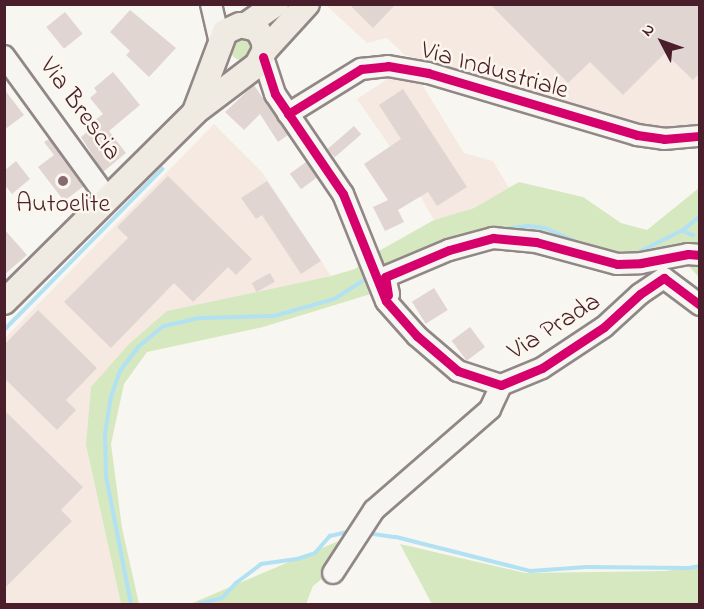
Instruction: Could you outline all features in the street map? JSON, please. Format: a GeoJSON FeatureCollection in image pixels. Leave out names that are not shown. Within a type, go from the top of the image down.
{"type":"FeatureCollection","features":[{"type":"Feature","properties":{"kind":"main road"},"geometry":{"type":"LineString","coordinates":[[244,25],[261,34],[259,65],[230,67],[223,59],[220,45],[230,28],[244,25],[276,4]]}},
{"type":"Feature","properties":{"kind":"main road","name":"Via Brescia"},"geometry":{"type":"LineString","coordinates":[[4,302],[195,112],[259,65],[307,4]]}},
{"type":"Feature","properties":{"kind":"main road","name":"Via Brescia"},"geometry":{"type":"LineString","coordinates":[[195,112],[220,45]]}},
{"type":"Feature","properties":{"kind":"street"},"geometry":{"type":"LineString","coordinates":[[213,9],[244,25]]}},
{"type":"Feature","properties":{"kind":"street"},"geometry":{"type":"LineString","coordinates":[[213,9],[220,45]]}},
{"type":"Feature","properties":{"kind":"street","name":"Via Brescia"},"geometry":{"type":"LineString","coordinates":[[4,56],[107,198]]}},
{"type":"Feature","properties":{"kind":"street"},"geometry":{"type":"LineString","coordinates":[[259,65],[288,114],[343,194],[383,295],[389,294],[385,277],[449,250],[493,238],[536,242],[617,264],[641,263],[688,254],[699,255]]}},
{"type":"Feature","properties":{"kind":"street","name":"Via Industriale"},"geometry":{"type":"LineString","coordinates":[[288,114],[361,69],[388,66],[428,73],[637,135],[671,139],[699,136]]}},
{"type":"Feature","properties":{"kind":"street","name":"Via Prada"},"geometry":{"type":"LineString","coordinates":[[383,295],[417,336],[458,371],[501,385],[542,368],[604,327],[640,294],[664,278],[699,305]]}},
{"type":"Feature","properties":{"kind":"street","name":"Via Prada"},"geometry":{"type":"LineString","coordinates":[[333,573],[374,510],[490,409],[501,385]]}},
{"type":"Feature","properties":{"kind":"shaded area"},"geometry":{"type":"Polygon","coordinates":[[[331,4],[699,5],[699,126],[678,129],[650,127],[405,55],[387,38],[367,43],[328,7],[331,4]]]}},
{"type":"Feature","properties":{"kind":"shaded area"},"geometry":{"type":"Polygon","coordinates":[[[389,78],[420,81],[464,153],[493,161],[509,188],[474,208],[434,220],[400,161],[357,99],[389,78]]]}},
{"type":"Feature","properties":{"kind":"shaded area"},"geometry":{"type":"Polygon","coordinates":[[[214,124],[262,172],[331,276],[168,311],[86,445],[121,604],[5,604],[5,338],[214,124]]]}},
{"type":"Feature","properties":{"kind":"green space"},"geometry":{"type":"Polygon","coordinates":[[[242,36],[247,37],[253,43],[253,53],[247,59],[242,60],[237,59],[231,53],[230,48],[231,43],[237,37],[242,36]]]}},
{"type":"Feature","properties":{"kind":"green space"},"geometry":{"type":"Polygon","coordinates":[[[519,182],[583,197],[621,223],[647,230],[699,188],[699,277],[672,249],[584,260],[534,255],[489,245],[446,265],[391,286],[377,252],[434,220],[474,208],[519,182]]]}},
{"type":"Feature","properties":{"kind":"green space"},"geometry":{"type":"Polygon","coordinates":[[[366,260],[374,293],[263,327],[147,352],[124,384],[111,444],[122,528],[139,604],[121,604],[86,445],[91,387],[129,344],[167,311],[331,276],[355,269],[366,260]]]}},
{"type":"Feature","properties":{"kind":"green space"},"geometry":{"type":"Polygon","coordinates":[[[341,540],[340,553],[332,571],[313,586],[306,604],[190,604],[341,540]]]}},
{"type":"Feature","properties":{"kind":"green space"},"geometry":{"type":"Polygon","coordinates":[[[400,544],[525,573],[666,571],[699,565],[699,604],[432,604],[400,544]]]}},
{"type":"Feature","properties":{"kind":"building"},"geometry":{"type":"Polygon","coordinates":[[[349,4],[396,4],[373,28],[349,4]]]}},
{"type":"Feature","properties":{"kind":"building"},"geometry":{"type":"Polygon","coordinates":[[[490,4],[699,4],[699,74],[693,80],[665,53],[623,95],[590,62],[568,83],[490,4]]]}},
{"type":"Feature","properties":{"kind":"building"},"geometry":{"type":"Polygon","coordinates":[[[130,10],[176,48],[149,77],[126,55],[130,51],[110,32],[130,10]]]}},
{"type":"Feature","properties":{"kind":"building"},"geometry":{"type":"Polygon","coordinates":[[[65,12],[83,34],[64,49],[46,27],[65,12]]]}},
{"type":"Feature","properties":{"kind":"building"},"geometry":{"type":"Polygon","coordinates":[[[113,72],[140,105],[109,131],[126,153],[103,172],[81,137],[97,124],[94,121],[103,114],[90,98],[97,92],[94,88],[113,72]]]}},
{"type":"Feature","properties":{"kind":"building"},"geometry":{"type":"Polygon","coordinates":[[[254,85],[288,135],[278,142],[260,114],[244,130],[225,112],[254,85]]]}},
{"type":"Feature","properties":{"kind":"building"},"geometry":{"type":"Polygon","coordinates":[[[4,89],[24,115],[4,130],[4,89]]]}},
{"type":"Feature","properties":{"kind":"building"},"geometry":{"type":"Polygon","coordinates":[[[403,89],[467,187],[437,206],[428,192],[398,210],[404,222],[385,231],[373,207],[388,200],[364,164],[401,139],[379,105],[403,89]]]}},
{"type":"Feature","properties":{"kind":"building"},"geometry":{"type":"Polygon","coordinates":[[[354,126],[361,134],[335,157],[328,149],[354,126]]]}},
{"type":"Feature","properties":{"kind":"building"},"geometry":{"type":"Polygon","coordinates":[[[49,139],[84,186],[64,201],[38,167],[54,155],[44,142],[49,139]]]}},
{"type":"Feature","properties":{"kind":"building"},"geometry":{"type":"Polygon","coordinates":[[[16,161],[30,179],[12,194],[4,184],[4,171],[16,161]]]}},
{"type":"Feature","properties":{"kind":"building"},"geometry":{"type":"Polygon","coordinates":[[[306,162],[317,177],[301,189],[290,174],[306,162]]]}},
{"type":"Feature","properties":{"kind":"building"},"geometry":{"type":"Polygon","coordinates":[[[168,176],[252,259],[236,275],[228,267],[193,302],[174,283],[111,348],[64,302],[128,238],[117,227],[168,176]]]}},
{"type":"Feature","properties":{"kind":"building"},"geometry":{"type":"Polygon","coordinates":[[[267,181],[321,261],[301,274],[262,215],[256,219],[241,198],[267,181]]]}},
{"type":"Feature","properties":{"kind":"building"},"geometry":{"type":"Polygon","coordinates":[[[4,229],[27,255],[4,275],[4,229]]]}},
{"type":"Feature","properties":{"kind":"building"},"geometry":{"type":"Polygon","coordinates":[[[270,273],[275,282],[256,292],[252,283],[270,273]]]}},
{"type":"Feature","properties":{"kind":"building"},"geometry":{"type":"Polygon","coordinates":[[[434,288],[448,310],[426,324],[412,302],[434,288]]]}},
{"type":"Feature","properties":{"kind":"building"},"geometry":{"type":"Polygon","coordinates":[[[38,310],[97,368],[66,400],[76,410],[57,430],[4,378],[4,345],[38,310]]]}},
{"type":"Feature","properties":{"kind":"building"},"geometry":{"type":"Polygon","coordinates":[[[470,327],[485,347],[467,361],[452,341],[470,327]]]}},
{"type":"Feature","properties":{"kind":"building"},"geometry":{"type":"Polygon","coordinates":[[[4,410],[83,487],[61,510],[72,521],[4,589],[4,410]]]}},
{"type":"Feature","properties":{"kind":"waterway"},"geometry":{"type":"LineString","coordinates":[[4,330],[162,169]]}},
{"type":"Feature","properties":{"kind":"waterway"},"geometry":{"type":"LineString","coordinates":[[633,255],[683,230],[700,216]]}},
{"type":"Feature","properties":{"kind":"waterway"},"geometry":{"type":"LineString","coordinates":[[499,230],[528,226],[545,228],[584,245]]}},
{"type":"Feature","properties":{"kind":"waterway"},"geometry":{"type":"LineString","coordinates":[[683,231],[693,235]]}},
{"type":"Feature","properties":{"kind":"waterway"},"geometry":{"type":"LineString","coordinates":[[131,604],[106,477],[105,434],[111,397],[120,371],[139,346],[164,326],[200,318],[274,316],[334,299],[369,277]]}},
{"type":"Feature","properties":{"kind":"waterway"},"geometry":{"type":"LineString","coordinates":[[199,604],[222,598],[236,583],[261,564],[297,559],[315,553],[330,536],[351,531]]}},
{"type":"Feature","properties":{"kind":"waterway"},"geometry":{"type":"LineString","coordinates":[[366,533],[396,537],[530,571],[587,567],[689,568],[700,566]]}},
{"type":"Feature","properties":{"kind":"cycle path"},"geometry":{"type":"LineString","coordinates":[[263,57],[275,94],[343,194],[386,301],[417,336],[458,371],[501,385],[542,368],[604,327],[640,294],[664,278],[700,305]]}},
{"type":"Feature","properties":{"kind":"cycle path"},"geometry":{"type":"LineString","coordinates":[[288,114],[361,69],[388,66],[428,73],[637,135],[664,139],[700,136]]}},
{"type":"Feature","properties":{"kind":"cycle path"},"geometry":{"type":"LineString","coordinates":[[388,295],[385,277],[449,250],[493,238],[536,242],[617,264],[641,263],[688,254],[700,255]]}},
{"type":"Feature","properties":{"kind":"place","name":"Autoelite"},"geometry":{"type":"Point","coordinates":[63,181]}}]}
